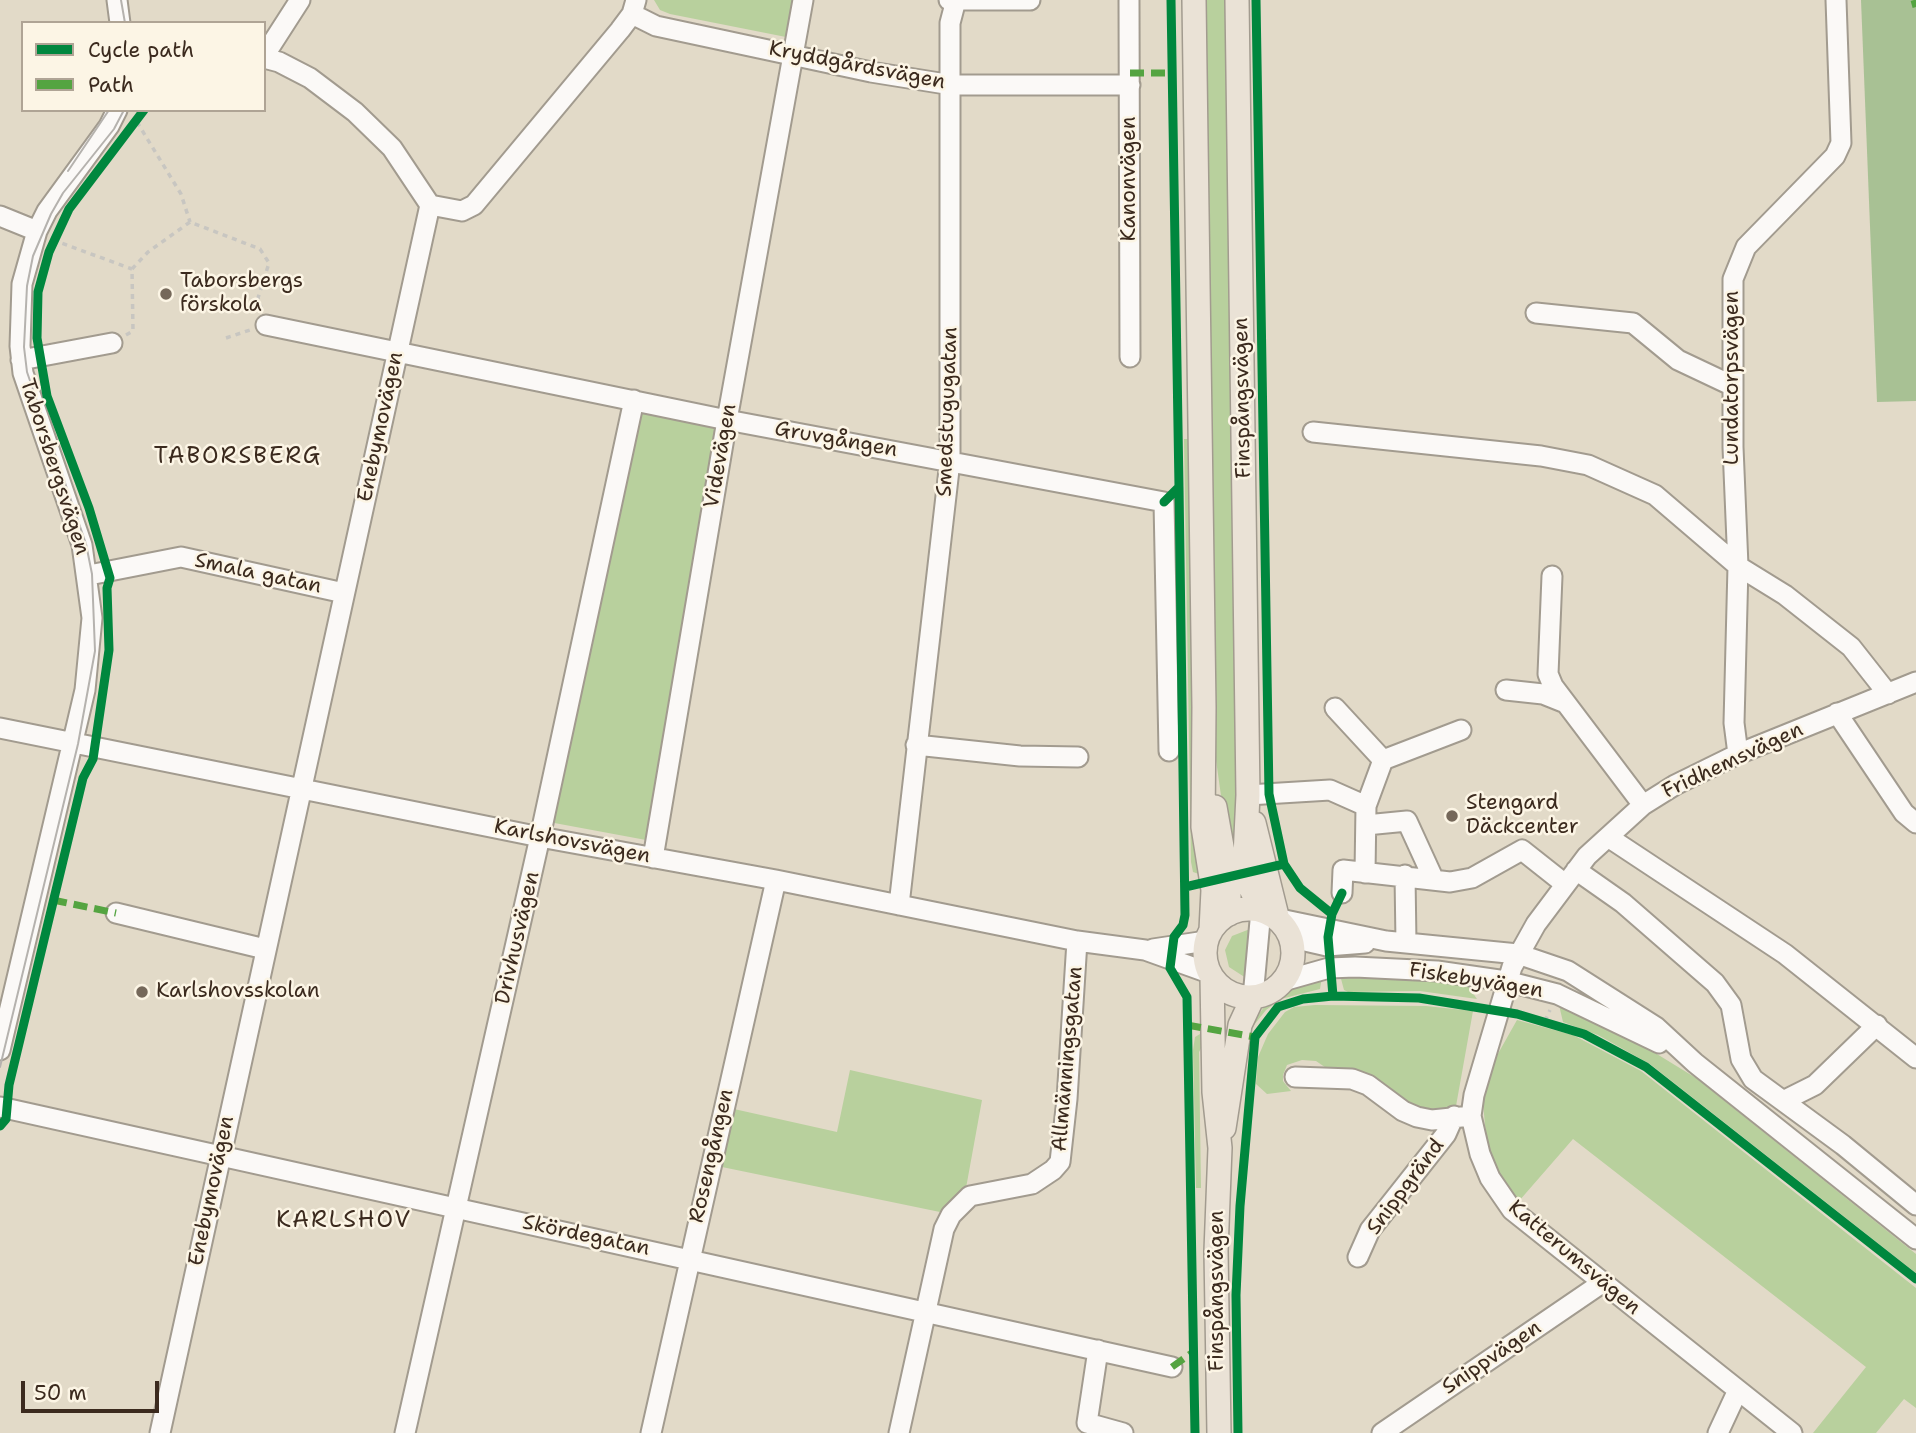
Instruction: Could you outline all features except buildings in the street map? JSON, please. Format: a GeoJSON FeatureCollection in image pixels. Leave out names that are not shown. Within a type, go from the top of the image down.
{"type":"FeatureCollection","features":[{"type":"Feature","properties":{"kind":"main road","name":"Finspångsvägen"},"geometry":{"type":"LineString","coordinates":[[1194,0],[1205,734],[1203,827],[1213,890],[1205,951],[1210,975],[1214,1092],[1220,1148]]}},
{"type":"Feature","properties":{"kind":"main road","name":"Finspångsvägen"},"geometry":{"type":"LineString","coordinates":[[1237,0],[1248,795],[1245,856],[1251,889],[1278,921],[1292,964],[1283,981]]}},
{"type":"Feature","properties":{"kind":"main road","name":"Finspångsvägen"},"geometry":{"type":"LineString","coordinates":[[1205,734],[1229,886],[1228,914]]}},
{"type":"Feature","properties":{"kind":"main road"},"geometry":{"type":"LineString","coordinates":[[1209,935],[1228,914],[1239,910],[1278,921]]}},
{"type":"Feature","properties":{"kind":"main road"},"geometry":{"type":"LineString","coordinates":[[1210,975],[1230,993],[1253,997],[1275,989],[1283,981]]}},
{"type":"Feature","properties":{"kind":"main road","name":"Finspångsvägen"},"geometry":{"type":"LineString","coordinates":[[1219,1433],[1216,1251],[1220,1148],[1240,1025],[1253,997]]}},
{"type":"Feature","properties":{"kind":"street"},"geometry":{"type":"LineString","coordinates":[[117,0],[120,21]]}},
{"type":"Feature","properties":{"kind":"street"},"geometry":{"type":"LineString","coordinates":[[266,54],[300,0]]}},
{"type":"Feature","properties":{"kind":"street","name":"Videvägen"},"geometry":{"type":"LineString","coordinates":[[653,858],[727,420],[803,0]]}},
{"type":"Feature","properties":{"kind":"street"},"geometry":{"type":"LineString","coordinates":[[954,1],[1030,0]]}},
{"type":"Feature","properties":{"kind":"street","name":"Kanonvägen"},"geometry":{"type":"LineString","coordinates":[[1129,0],[1130,357]]}},
{"type":"Feature","properties":{"kind":"street","name":"Lundatorpsvägen"},"geometry":{"type":"LineString","coordinates":[[1738,754],[1734,723],[1738,566],[1733,279],[1746,247],[1835,156],[1841,143],[1836,0]]}},
{"type":"Feature","properties":{"kind":"street","name":"Smedstugugatan"},"geometry":{"type":"LineString","coordinates":[[899,905],[950,461],[950,23],[954,1]]}},
{"type":"Feature","properties":{"kind":"street"},"geometry":{"type":"LineString","coordinates":[[266,58],[310,78],[336,95],[375,130],[407,168],[430,205],[461,211],[474,205],[634,7]]}},
{"type":"Feature","properties":{"kind":"street","name":"Kryddgårdsvägen"},"geometry":{"type":"LineString","coordinates":[[634,7],[656,26],[871,72],[952,85],[1130,85]]}},
{"type":"Feature","properties":{"kind":"street","name":"Taborsbergsvägen"},"geometry":{"type":"LineString","coordinates":[[8,1054],[7,992],[74,743],[90,650],[89,575],[72,510],[40,427],[21,360],[22,285],[49,235],[60,191],[97,143],[116,112]]}},
{"type":"Feature","properties":{"kind":"street","name":"Enebymovägen"},"geometry":{"type":"LineString","coordinates":[[160,1433],[430,205]]}},
{"type":"Feature","properties":{"kind":"street"},"geometry":{"type":"LineString","coordinates":[[0,216],[49,235]]}},
{"type":"Feature","properties":{"kind":"street"},"geometry":{"type":"LineString","coordinates":[[1536,313],[1633,323],[1678,360],[1733,386]]}},
{"type":"Feature","properties":{"kind":"street","name":"Gruvgången"},"geometry":{"type":"LineString","coordinates":[[266,325],[727,420],[1164,502],[1169,751]]}},
{"type":"Feature","properties":{"kind":"street"},"geometry":{"type":"LineString","coordinates":[[21,360],[112,343]]}},
{"type":"Feature","properties":{"kind":"street","name":"Drivhusvägen"},"geometry":{"type":"LineString","coordinates":[[405,1433],[458,1208],[634,400]]}},
{"type":"Feature","properties":{"kind":"street"},"geometry":{"type":"LineString","coordinates":[[1314,432],[1541,456],[1588,465],[1655,495],[1738,566],[1785,595],[1851,647],[1888,694]]}},
{"type":"Feature","properties":{"kind":"street","name":"Smala gatan"},"geometry":{"type":"LineString","coordinates":[[89,575],[181,557],[344,593]]}},
{"type":"Feature","properties":{"kind":"street"},"geometry":{"type":"LineString","coordinates":[[1552,576],[1548,674],[1563,702],[1643,805]]}},
{"type":"Feature","properties":{"kind":"street","name":"Fridhemsvägen"},"geometry":{"type":"LineString","coordinates":[[1506,981],[1518,954],[1571,877],[1608,837],[1643,805],[1675,785],[1738,754],[1916,682]]}},
{"type":"Feature","properties":{"kind":"street"},"geometry":{"type":"LineString","coordinates":[[1507,690],[1543,694],[1563,702]]}},
{"type":"Feature","properties":{"kind":"street"},"geometry":{"type":"LineString","coordinates":[[1335,708],[1383,760]]}},
{"type":"Feature","properties":{"kind":"street"},"geometry":{"type":"LineString","coordinates":[[1838,713],[1904,813],[1916,823]]}},
{"type":"Feature","properties":{"kind":"street","name":"Karlshovsvägen"},"geometry":{"type":"LineString","coordinates":[[0,728],[303,787],[540,837],[776,880],[1077,941],[1145,950],[1210,975]]}},
{"type":"Feature","properties":{"kind":"street"},"geometry":{"type":"LineString","coordinates":[[1383,760],[1461,730]]}},
{"type":"Feature","properties":{"kind":"street"},"geometry":{"type":"LineString","coordinates":[[916,745],[1020,756],[1078,757]]}},
{"type":"Feature","properties":{"kind":"street"},"geometry":{"type":"LineString","coordinates":[[1365,873],[1366,816],[1383,760]]}},
{"type":"Feature","properties":{"kind":"street"},"geometry":{"type":"LineString","coordinates":[[1248,795],[1330,790],[1366,816],[1406,821],[1434,880]]}},
{"type":"Feature","properties":{"kind":"street"},"geometry":{"type":"LineString","coordinates":[[1608,837],[1786,954],[1916,1059]]}},
{"type":"Feature","properties":{"kind":"street"},"geometry":{"type":"LineString","coordinates":[[1342,893],[1343,870],[1450,882],[1472,877],[1522,850],[1623,903],[1715,983],[1731,1005],[1741,1059],[1753,1079],[1916,1205]]}},
{"type":"Feature","properties":{"kind":"street"},"geometry":{"type":"LineString","coordinates":[[1405,875],[1406,943]]}},
{"type":"Feature","properties":{"kind":"street","name":"Rosengången"},"geometry":{"type":"LineString","coordinates":[[651,1433],[776,880]]}},
{"type":"Feature","properties":{"kind":"street"},"geometry":{"type":"LineString","coordinates":[[116,913],[265,949]]}},
{"type":"Feature","properties":{"kind":"street"},"geometry":{"type":"LineString","coordinates":[[1253,997],[1278,921]]}},
{"type":"Feature","properties":{"kind":"street","name":"Fiskebyvägen"},"geometry":{"type":"LineString","coordinates":[[1278,921],[1328,946],[1387,941],[1518,954],[1544,961],[1581,979],[1656,1027],[1695,1063],[1916,1239]]}},
{"type":"Feature","properties":{"kind":"street","name":"Karlshovsvägen"},"geometry":{"type":"LineString","coordinates":[[1145,950],[1209,935]]}},
{"type":"Feature","properties":{"kind":"street","name":"Allmänningsgatan"},"geometry":{"type":"LineString","coordinates":[[899,1433],[944,1229],[959,1204],[970,1196],[1032,1184],[1053,1170],[1059,1162],[1067,1099],[1077,941]]}},
{"type":"Feature","properties":{"kind":"street","name":"Fiskebyvägen"},"geometry":{"type":"LineString","coordinates":[[1283,981],[1329,968],[1355,967],[1437,971],[1506,981],[1557,994],[1622,1023],[1695,1063]]}},
{"type":"Feature","properties":{"kind":"street","name":"Katterumsvägen"},"geometry":{"type":"LineString","coordinates":[[1506,981],[1480,1072],[1463,1116],[1500,1195],[1527,1223],[1792,1433]]}},
{"type":"Feature","properties":{"kind":"street"},"geometry":{"type":"LineString","coordinates":[[1783,1101],[1815,1085],[1877,1025]]}},
{"type":"Feature","properties":{"kind":"street","name":"Snippgränd"},"geometry":{"type":"LineString","coordinates":[[1295,1077],[1352,1079],[1368,1085],[1403,1111],[1418,1117],[1432,1120],[1463,1116]]}},
{"type":"Feature","properties":{"kind":"street","name":"Skördegatan"},"geometry":{"type":"LineString","coordinates":[[4,1108],[1172,1367]]}},
{"type":"Feature","properties":{"kind":"street","name":"Snippgränd"},"geometry":{"type":"LineString","coordinates":[[1357,1257],[1370,1230],[1463,1116]]}},
{"type":"Feature","properties":{"kind":"street","name":"Snippvägen"},"geometry":{"type":"LineString","coordinates":[[1382,1433],[1602,1283]]}},
{"type":"Feature","properties":{"kind":"street"},"geometry":{"type":"LineString","coordinates":[[1098,1350],[1087,1423],[1123,1433]]}},
{"type":"Feature","properties":{"kind":"street"},"geometry":{"type":"LineString","coordinates":[[1718,1433],[1738,1390]]}},
{"type":"Feature","properties":{"kind":"path"},"geometry":{"type":"LineString","coordinates":[[123,141],[143,112]]}},
{"type":"Feature","properties":{"kind":"path"},"geometry":{"type":"LineString","coordinates":[[137,122],[181,194],[190,222]]}},
{"type":"Feature","properties":{"kind":"path"},"geometry":{"type":"LineString","coordinates":[[112,343],[133,331],[132,269],[148,252],[190,222]]}},
{"type":"Feature","properties":{"kind":"path"},"geometry":{"type":"LineString","coordinates":[[190,222],[260,249],[269,263],[258,298],[266,325],[226,338]]}},
{"type":"Feature","properties":{"kind":"path"},"geometry":{"type":"LineString","coordinates":[[48,252],[49,235],[132,269]]}},
{"type":"Feature","properties":{"kind":"path"},"geometry":{"type":"LineString","coordinates":[[4,1108],[8,1054]]}},
{"type":"Feature","properties":{"kind":"green space"},"geometry":{"type":"Polygon","coordinates":[[[654,0],[798,0],[791,38],[670,14],[660,10],[654,0]]]}},
{"type":"Feature","properties":{"kind":"green space"},"geometry":{"type":"Polygon","coordinates":[[[1205,0],[1227,0],[1239,867],[1223,810],[1216,760],[1205,0]]]}},
{"type":"Feature","properties":{"kind":"green space"},"geometry":{"type":"Polygon","coordinates":[[[1861,0],[1916,0],[1916,401],[1877,402],[1861,0]]]}},
{"type":"Feature","properties":{"kind":"green space"},"geometry":{"type":"Polygon","coordinates":[[[642,409],[718,425],[646,840],[549,822],[642,409]]]}},
{"type":"Feature","properties":{"kind":"green space"},"geometry":{"type":"Polygon","coordinates":[[[1184,439],[1190,439],[1199,874],[1193,872],[1191,862],[1184,439]]]}},
{"type":"Feature","properties":{"kind":"green space"},"geometry":{"type":"Polygon","coordinates":[[[1250,929],[1246,978],[1229,967],[1225,950],[1232,936],[1250,929]]]}},
{"type":"Feature","properties":{"kind":"green space"},"geometry":{"type":"Polygon","coordinates":[[[1340,975],[1458,980],[1468,986],[1477,999],[1420,991],[1348,992],[1344,990],[1340,975]]]}},
{"type":"Feature","properties":{"kind":"green space"},"geometry":{"type":"Polygon","coordinates":[[[1322,977],[1320,989],[1281,999],[1249,1027],[1268,1002],[1296,986],[1322,977]]]}},
{"type":"Feature","properties":{"kind":"green space"},"geometry":{"type":"Polygon","coordinates":[[[1559,1005],[1621,1032],[1696,1078],[1916,1254],[1916,1273],[1650,1064],[1598,1035],[1563,1022],[1559,1005]]]}},
{"type":"Feature","properties":{"kind":"green space"},"geometry":{"type":"Polygon","coordinates":[[[1426,1006],[1473,1011],[1456,1106],[1427,1112],[1332,1072],[1316,1061],[1302,1060],[1287,1065],[1283,1075],[1283,1081],[1291,1091],[1267,1094],[1256,1084],[1258,1057],[1268,1034],[1285,1012],[1294,1007],[1426,1006]]]}},
{"type":"Feature","properties":{"kind":"green space"},"geometry":{"type":"Polygon","coordinates":[[[1517,1020],[1573,1035],[1641,1071],[1916,1288],[1916,1408],[1904,1399],[1876,1433],[1813,1433],[1866,1367],[1573,1139],[1519,1201],[1501,1177],[1487,1147],[1483,1103],[1495,1059],[1517,1020]]]}},
{"type":"Feature","properties":{"kind":"green space"},"geometry":{"type":"Polygon","coordinates":[[[1200,1034],[1205,1041],[1199,1052],[1201,1188],[1196,1188],[1193,1050],[1195,1037],[1200,1034]]]}},
{"type":"Feature","properties":{"kind":"green space"},"geometry":{"type":"Polygon","coordinates":[[[850,1070],[982,1100],[966,1188],[940,1212],[722,1167],[734,1109],[837,1132],[850,1070]]]}},
{"type":"Feature","properties":{"kind":"tram line"},"geometry":{"type":"LineString","coordinates":[[121,0],[125,21]]}},
{"type":"Feature","properties":{"kind":"tram line"},"geometry":{"type":"LineString","coordinates":[[68,171],[108,112]]}},
{"type":"Feature","properties":{"kind":"tram line"},"geometry":{"type":"LineString","coordinates":[[0,1067],[78,744],[95,651],[92,574],[86,544],[27,372],[24,347],[27,286],[33,256],[51,214],[63,193],[114,129],[123,112]]}},
{"type":"Feature","properties":{"kind":"marked path"},"geometry":{"type":"LineString","coordinates":[[1914,0],[1916,7]]}},
{"type":"Feature","properties":{"kind":"marked path"},"geometry":{"type":"LineString","coordinates":[[1130,73],[1172,73]]}},
{"type":"Feature","properties":{"kind":"marked path"},"geometry":{"type":"LineString","coordinates":[[53,900],[116,913]]}},
{"type":"Feature","properties":{"kind":"marked path"},"geometry":{"type":"LineString","coordinates":[[1187,1025],[1255,1037]]}},
{"type":"Feature","properties":{"kind":"marked path"},"geometry":{"type":"LineString","coordinates":[[1172,1367],[1193,1352]]}},
{"type":"Feature","properties":{"kind":"cycle path"},"geometry":{"type":"LineString","coordinates":[[1164,502],[1179,487],[1171,0]]}},
{"type":"Feature","properties":{"kind":"cycle path"},"geometry":{"type":"LineString","coordinates":[[1256,0],[1269,794],[1284,864],[1300,888],[1332,914]]}},
{"type":"Feature","properties":{"kind":"cycle path"},"geometry":{"type":"LineString","coordinates":[[0,1126],[6,1119],[9,1085],[83,778],[93,759],[109,650],[107,588],[110,578],[89,508],[47,396],[37,338],[38,292],[49,252],[69,209],[142,112]]}},
{"type":"Feature","properties":{"kind":"cycle path"},"geometry":{"type":"LineString","coordinates":[[1179,487],[1185,915],[1183,925],[1174,937],[1170,968],[1187,997],[1195,1433]]}},
{"type":"Feature","properties":{"kind":"cycle path"},"geometry":{"type":"LineString","coordinates":[[1185,887],[1284,864]]}},
{"type":"Feature","properties":{"kind":"cycle path"},"geometry":{"type":"LineString","coordinates":[[1333,996],[1328,937],[1332,914],[1342,893]]}},
{"type":"Feature","properties":{"kind":"cycle path"},"geometry":{"type":"LineString","coordinates":[[1238,1433],[1236,1295],[1240,1206],[1255,1037],[1278,1007],[1303,999],[1333,996],[1419,998],[1517,1014],[1584,1034],[1646,1067],[1916,1279]]}},
{"type":"Feature","properties":{"kind":"place","name":"Taborsbergs förskola"},"geometry":{"type":"Point","coordinates":[166,294]}},
{"type":"Feature","properties":{"kind":"place","name":"Stengard Däckcenter"},"geometry":{"type":"Point","coordinates":[1452,816]}},
{"type":"Feature","properties":{"kind":"place","name":"Karlshovsskolan"},"geometry":{"type":"Point","coordinates":[142,992]}},
{"type":"Feature","properties":{"kind":"district","name":"TABORSBERG"},"geometry":{"type":"Point","coordinates":[238,457]}},
{"type":"Feature","properties":{"kind":"district","name":"KARLSHOV"},"geometry":{"type":"Point","coordinates":[344,1221]}}]}
